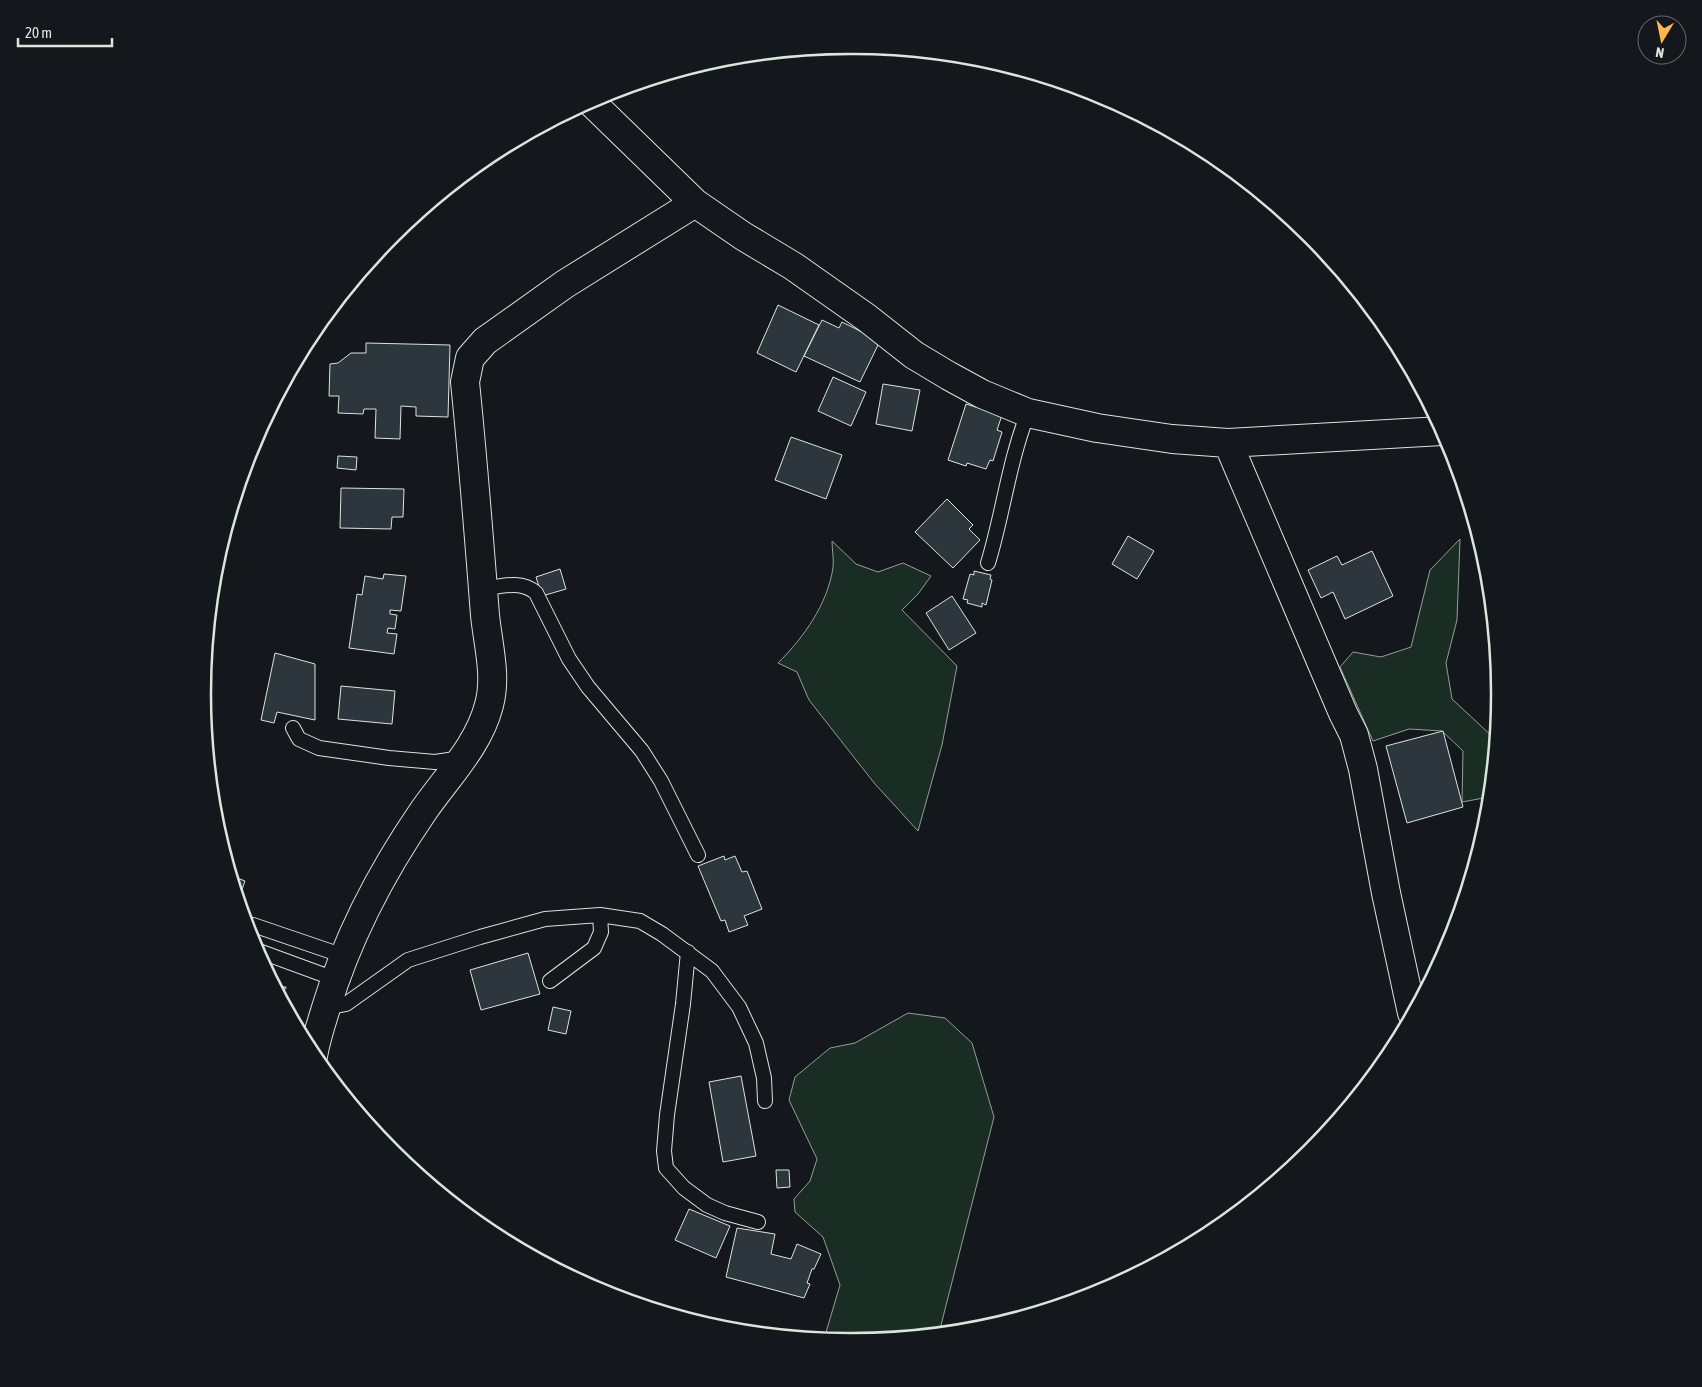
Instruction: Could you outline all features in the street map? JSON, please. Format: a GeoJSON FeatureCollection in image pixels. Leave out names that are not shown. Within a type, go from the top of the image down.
{"type":"FeatureCollection","features":[{"type":"Feature","properties":{"kind":"street"},"geometry":{"type":"LineString","coordinates":[[596,107],[695,202],[743,236],[793,266],[867,318],[914,355],[982,394],[1028,413],[1098,428],[1228,443],[1434,431]]}},
{"type":"Feature","properties":{"kind":"street"},"geometry":{"type":"LineString","coordinates":[[315,1042],[350,939],[384,875],[423,812],[480,732],[489,706],[492,688],[465,382],[470,358],[485,340],[515,321],[565,284],[695,202]]}},
{"type":"Feature","properties":{"kind":"street"},"geometry":{"type":"LineString","coordinates":[[1228,443],[1354,735],[1363,770],[1386,893],[1410,1004]]}},
{"type":"Feature","properties":{"kind":"lane"},"geometry":{"type":"LineString","coordinates":[[988,563],[995,541],[1012,463],[1028,413]]}},
{"type":"Feature","properties":{"kind":"lane"},"geometry":{"type":"LineString","coordinates":[[484,589],[510,585],[529,587],[536,593],[568,659],[588,687],[642,751],[661,781],[698,855]]}},
{"type":"Feature","properties":{"kind":"lane"},"geometry":{"type":"LineString","coordinates":[[293,728],[299,739],[318,748],[435,762],[463,758]]}},
{"type":"Feature","properties":{"kind":"lane"},"geometry":{"type":"LineString","coordinates":[[550,981],[594,948],[601,932],[600,915]]}},
{"type":"Feature","properties":{"kind":"lane"},"geometry":{"type":"LineString","coordinates":[[326,1008],[346,1004],[408,960],[480,937],[545,919],[600,915],[640,921],[688,952],[712,971],[739,1007],[756,1043],[764,1078],[765,1101]]}},
{"type":"Feature","properties":{"kind":"lane"},"geometry":{"type":"LineString","coordinates":[[255,926],[340,968]]}},
{"type":"Feature","properties":{"kind":"lane"},"geometry":{"type":"LineString","coordinates":[[266,952],[340,968]]}},
{"type":"Feature","properties":{"kind":"lane"},"geometry":{"type":"LineString","coordinates":[[688,952],[683,1004],[667,1115],[664,1151],[666,1168],[684,1188],[707,1204],[725,1213],[758,1222]]}},
{"type":"Feature","properties":{"kind":"green space"},"geometry":{"type":"Polygon","coordinates":[[[1460,539],[1457,620],[1446,663],[1452,699],[1489,733],[1481,798],[1462,802],[1463,751],[1442,731],[1409,729],[1373,741],[1340,667],[1353,652],[1381,657],[1411,647],[1430,570],[1460,539]]]}},
{"type":"Feature","properties":{"kind":"green space"},"geometry":{"type":"Polygon","coordinates":[[[832,541],[856,564],[878,572],[903,563],[931,576],[918,594],[902,610],[957,666],[942,745],[918,831],[875,784],[809,700],[797,672],[778,663],[813,620],[826,595],[833,568],[832,541]]]}},
{"type":"Feature","properties":{"kind":"green space"},"geometry":{"type":"Polygon","coordinates":[[[908,1013],[945,1018],[972,1043],[994,1117],[941,1327],[893,1332],[826,1332],[840,1285],[823,1237],[795,1212],[794,1199],[810,1181],[817,1159],[789,1100],[795,1077],[830,1048],[855,1043],[908,1013]]]}},
{"type":"Feature","properties":{"kind":"building"},"geometry":{"type":"Polygon","coordinates":[[[778,305],[819,325],[796,372],[757,353],[778,305]]]}},
{"type":"Feature","properties":{"kind":"building"},"geometry":{"type":"Polygon","coordinates":[[[822,320],[839,328],[842,322],[880,341],[860,382],[804,356],[822,320]]]}},
{"type":"Feature","properties":{"kind":"building"},"geometry":{"type":"Polygon","coordinates":[[[366,343],[450,345],[448,417],[416,416],[416,407],[401,406],[400,439],[375,438],[376,409],[364,409],[363,414],[338,413],[339,396],[329,396],[330,364],[338,363],[351,353],[366,353],[366,343]]]}},
{"type":"Feature","properties":{"kind":"building"},"geometry":{"type":"Polygon","coordinates":[[[833,377],[866,392],[851,426],[818,411],[833,377]]]}},
{"type":"Feature","properties":{"kind":"building"},"geometry":{"type":"Polygon","coordinates":[[[883,384],[920,390],[912,431],[876,424],[883,384]]]}},
{"type":"Feature","properties":{"kind":"building"},"geometry":{"type":"Polygon","coordinates":[[[966,404],[1002,415],[997,430],[1002,432],[993,461],[990,460],[986,469],[967,463],[966,466],[948,460],[966,404]]]}},
{"type":"Feature","properties":{"kind":"building"},"geometry":{"type":"Polygon","coordinates":[[[791,437],[842,455],[826,499],[775,480],[791,437]]]}},
{"type":"Feature","properties":{"kind":"building"},"geometry":{"type":"Polygon","coordinates":[[[338,456],[357,457],[356,470],[337,468],[338,456]]]}},
{"type":"Feature","properties":{"kind":"building"},"geometry":{"type":"Polygon","coordinates":[[[341,488],[404,489],[403,517],[392,517],[391,529],[340,528],[341,488]]]}},
{"type":"Feature","properties":{"kind":"building"},"geometry":{"type":"Polygon","coordinates":[[[947,499],[973,525],[969,529],[980,540],[953,568],[915,532],[947,499]]]}},
{"type":"Feature","properties":{"kind":"building"},"geometry":{"type":"Polygon","coordinates":[[[1128,536],[1154,551],[1137,579],[1112,564],[1128,536]]]}},
{"type":"Feature","properties":{"kind":"building"},"geometry":{"type":"Polygon","coordinates":[[[1372,551],[1393,596],[1345,619],[1333,592],[1321,598],[1308,570],[1337,556],[1342,565],[1372,551]]]}},
{"type":"Feature","properties":{"kind":"building"},"geometry":{"type":"Polygon","coordinates":[[[560,569],[566,589],[542,596],[536,577],[560,569]]]}},
{"type":"Feature","properties":{"kind":"building"},"geometry":{"type":"Polygon","coordinates":[[[974,571],[991,575],[990,579],[992,580],[986,605],[982,603],[982,607],[967,603],[968,600],[963,599],[970,574],[974,575],[974,571]]]}},
{"type":"Feature","properties":{"kind":"building"},"geometry":{"type":"Polygon","coordinates":[[[384,574],[406,576],[401,611],[390,610],[390,614],[397,615],[395,629],[388,628],[387,633],[397,634],[394,654],[349,648],[357,594],[362,595],[365,576],[383,579],[384,574]]]}},
{"type":"Feature","properties":{"kind":"building"},"geometry":{"type":"Polygon","coordinates":[[[952,596],[976,633],[949,650],[926,613],[952,596]]]}},
{"type":"Feature","properties":{"kind":"building"},"geometry":{"type":"Polygon","coordinates":[[[275,653],[315,664],[315,720],[277,712],[274,723],[261,720],[275,653]]]}},
{"type":"Feature","properties":{"kind":"building"},"geometry":{"type":"Polygon","coordinates":[[[341,686],[395,691],[392,724],[338,719],[341,686]]]}},
{"type":"Feature","properties":{"kind":"building"},"geometry":{"type":"Polygon","coordinates":[[[1443,731],[1463,807],[1407,823],[1386,746],[1443,731]]]}},
{"type":"Feature","properties":{"kind":"building"},"geometry":{"type":"Polygon","coordinates":[[[724,856],[725,860],[735,856],[742,872],[747,871],[762,909],[744,916],[748,925],[729,932],[725,920],[721,921],[698,866],[724,856]]]}},
{"type":"Feature","properties":{"kind":"building"},"geometry":{"type":"Polygon","coordinates":[[[239,879],[245,881],[242,889],[239,879]]]}},
{"type":"Feature","properties":{"kind":"building"},"geometry":{"type":"Polygon","coordinates":[[[528,953],[540,994],[481,1010],[470,970],[528,953]]]}},
{"type":"Feature","properties":{"kind":"building"},"geometry":{"type":"Polygon","coordinates":[[[553,1007],[571,1011],[566,1034],[548,1030],[553,1007]]]}},
{"type":"Feature","properties":{"kind":"building"},"geometry":{"type":"Polygon","coordinates":[[[741,1076],[756,1156],[723,1162],[709,1082],[741,1076]]]}},
{"type":"Feature","properties":{"kind":"building"},"geometry":{"type":"Polygon","coordinates":[[[776,1170],[789,1170],[790,1187],[777,1188],[776,1170]]]}},
{"type":"Feature","properties":{"kind":"building"},"geometry":{"type":"Polygon","coordinates":[[[689,1209],[730,1226],[716,1258],[675,1240],[689,1209]]]}},
{"type":"Feature","properties":{"kind":"building"},"geometry":{"type":"Polygon","coordinates":[[[737,1228],[775,1234],[771,1254],[791,1259],[797,1244],[821,1254],[814,1269],[812,1269],[807,1283],[810,1284],[804,1298],[726,1277],[737,1228]]]}}]}
